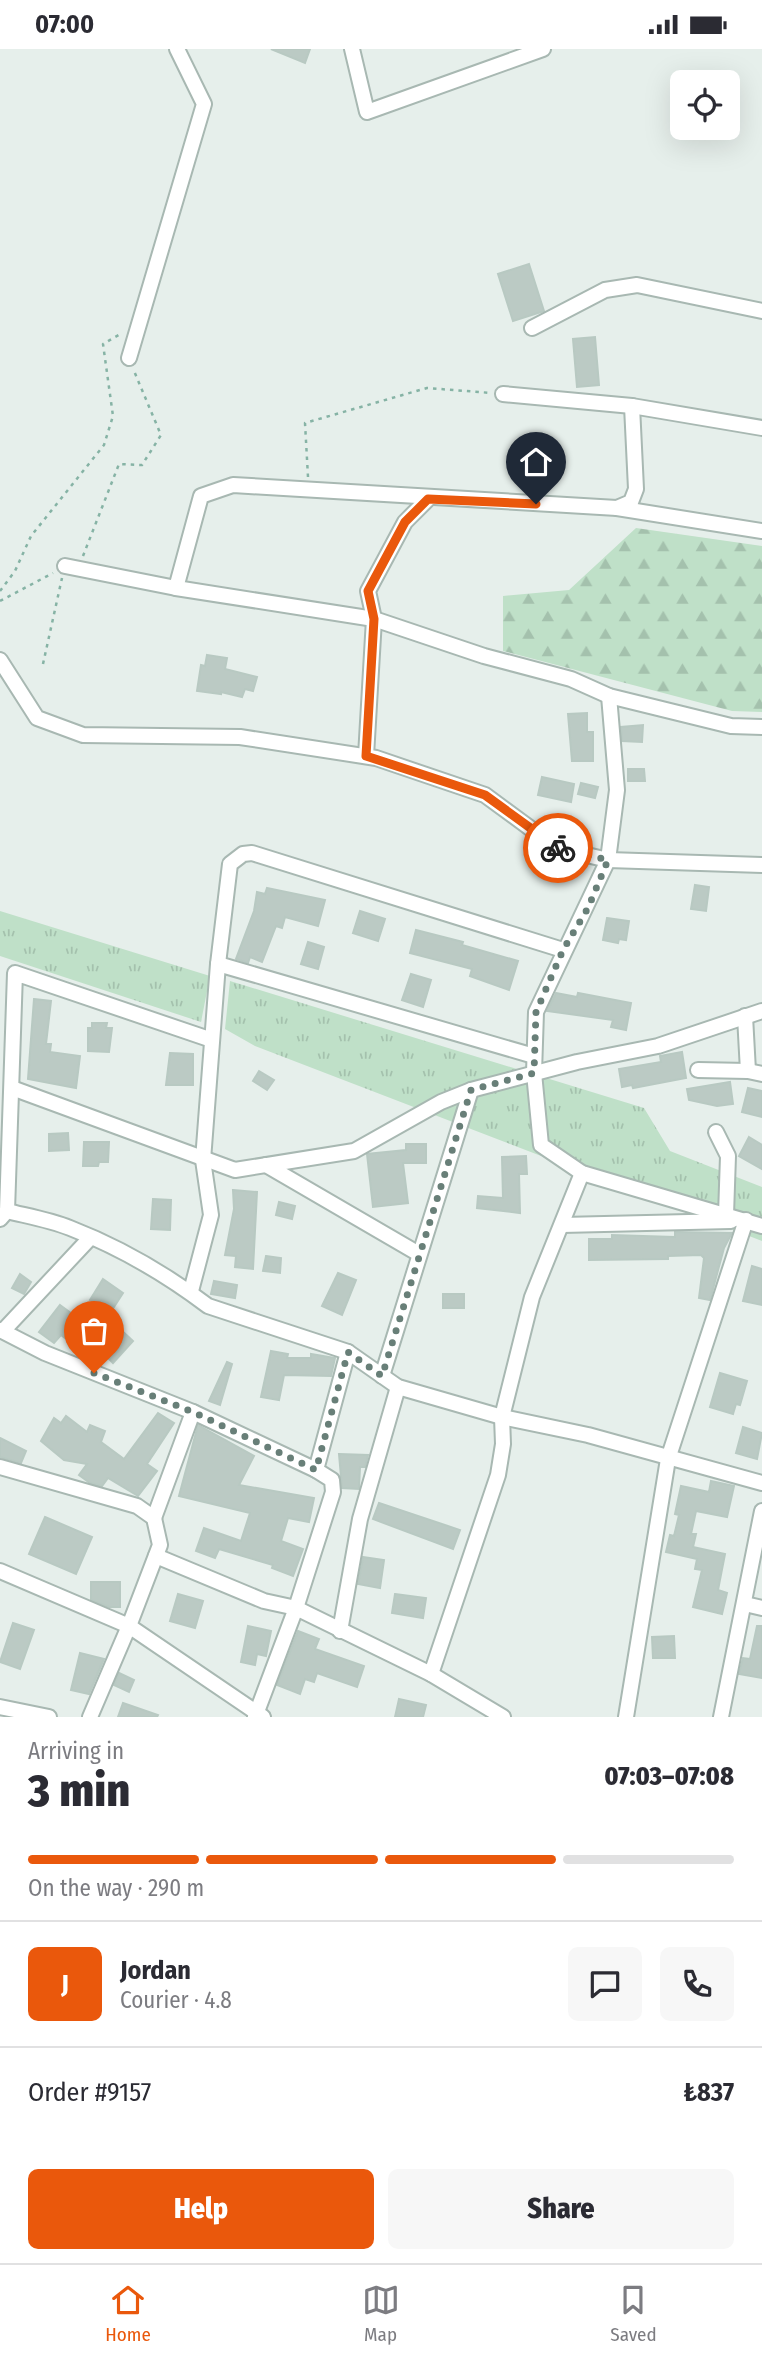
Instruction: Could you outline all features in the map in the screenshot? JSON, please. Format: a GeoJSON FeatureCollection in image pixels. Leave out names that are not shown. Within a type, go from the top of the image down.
{"type":"FeatureCollection","features":[{"type":"Feature","properties":{"kind":"street"},"geometry":{"type":"LineString","coordinates":[[129,358],[204,104],[177,49]]}},
{"type":"Feature","properties":{"kind":"street"},"geometry":{"type":"LineString","coordinates":[[352,49],[367,112],[520,53],[543,49]]}},
{"type":"Feature","properties":{"kind":"street"},"geometry":{"type":"LineString","coordinates":[[532,328],[605,290],[637,285],[762,311]]}},
{"type":"Feature","properties":{"kind":"street"},"geometry":{"type":"LineString","coordinates":[[503,394],[632,406],[762,428]]}},
{"type":"Feature","properties":{"kind":"street"},"geometry":{"type":"LineString","coordinates":[[617,508],[631,502],[636,489],[632,406]]}},
{"type":"Feature","properties":{"kind":"street"},"geometry":{"type":"LineString","coordinates":[[176,588],[201,496],[233,485],[428,499],[617,508],[690,517],[762,531]]}},
{"type":"Feature","properties":{"kind":"street"},"geometry":{"type":"LineString","coordinates":[[366,756],[374,619],[368,591],[405,522],[428,499]]}},
{"type":"Feature","properties":{"kind":"street"},"geometry":{"type":"LineString","coordinates":[[65,566],[176,588],[374,619],[484,656],[571,679],[609,696],[732,726],[762,727]]}},
{"type":"Feature","properties":{"kind":"street"},"geometry":{"type":"LineString","coordinates":[[0,660],[37,718],[83,735],[240,737],[366,756],[485,795],[557,848],[608,860],[762,865]]}},
{"type":"Feature","properties":{"kind":"street"},"geometry":{"type":"LineString","coordinates":[[609,696],[617,790],[608,860],[588,908],[563,950],[536,1012],[534,1073],[541,1145],[582,1173],[762,1226]]}},
{"type":"Feature","properties":{"kind":"street"},"geometry":{"type":"LineString","coordinates":[[191,1291],[211,1215],[203,1160],[218,964],[230,864],[243,854],[252,853],[563,950]]}},
{"type":"Feature","properties":{"kind":"street"},"geometry":{"type":"LineString","coordinates":[[218,964],[534,1056]]}},
{"type":"Feature","properties":{"kind":"street"},"geometry":{"type":"LineString","coordinates":[[212,1040],[15,973],[12,1088],[3,1215],[71,1228],[119,1250],[191,1291],[208,1306],[348,1352],[398,1387],[502,1417],[588,1435],[762,1483]]}},
{"type":"Feature","properties":{"kind":"street"},"geometry":{"type":"LineString","coordinates":[[12,1088],[235,1170],[354,1151],[441,1102],[471,1090],[534,1073],[658,1046],[762,1011]]}},
{"type":"Feature","properties":{"kind":"street"},"geometry":{"type":"LineString","coordinates":[[698,1070],[755,1072],[746,1016]]}},
{"type":"Feature","properties":{"kind":"street"},"geometry":{"type":"LineString","coordinates":[[382,1376],[471,1090]]}},
{"type":"Feature","properties":{"kind":"street"},"geometry":{"type":"LineString","coordinates":[[716,1132],[728,1156],[726,1215]]}},
{"type":"Feature","properties":{"kind":"street"},"geometry":{"type":"LineString","coordinates":[[266,1165],[419,1254]]}},
{"type":"Feature","properties":{"kind":"street"},"geometry":{"type":"LineString","coordinates":[[430,1674],[498,1475],[503,1444],[502,1417],[531,1297],[582,1173]]}},
{"type":"Feature","properties":{"kind":"street"},"geometry":{"type":"LineString","coordinates":[[562,1225],[746,1220]]}},
{"type":"Feature","properties":{"kind":"street"},"geometry":{"type":"LineString","coordinates":[[626,1717],[668,1459],[746,1220]]}},
{"type":"Feature","properties":{"kind":"street"},"geometry":{"type":"LineString","coordinates":[[0,1571],[129,1626],[258,1716],[333,1492],[332,1480],[316,1470],[193,1412],[45,1353],[1,1330],[90,1238]]}},
{"type":"Feature","properties":{"kind":"street"},"geometry":{"type":"LineString","coordinates":[[316,1470],[348,1352]]}},
{"type":"Feature","properties":{"kind":"street"},"geometry":{"type":"LineString","coordinates":[[340,1631],[360,1519],[398,1387]]}},
{"type":"Feature","properties":{"kind":"street"},"geometry":{"type":"LineString","coordinates":[[90,1717],[160,1545],[154,1518],[193,1412]]}},
{"type":"Feature","properties":{"kind":"street"},"geometry":{"type":"LineString","coordinates":[[0,1467],[137,1506],[154,1518]]}},
{"type":"Feature","properties":{"kind":"street"},"geometry":{"type":"LineString","coordinates":[[721,1717],[762,1511]]}},
{"type":"Feature","properties":{"kind":"street"},"geometry":{"type":"LineString","coordinates":[[156,1556],[264,1601],[296,1608],[430,1674],[486,1713],[503,1717]]}},
{"type":"Feature","properties":{"kind":"street"},"geometry":{"type":"LineString","coordinates":[[744,1604],[762,1608]]}},
{"type":"Feature","properties":{"kind":"street"},"geometry":{"type":"LineString","coordinates":[[0,1707],[49,1717]]}},
{"type":"Feature","properties":{"kind":"path"},"geometry":{"type":"LineString","coordinates":[[0,591],[15,571],[31,536],[104,445],[113,416],[103,344],[139,322]]}},
{"type":"Feature","properties":{"kind":"path"},"geometry":{"type":"LineString","coordinates":[[0,601],[84,556],[119,464],[142,465],[161,435],[129,358]]}},
{"type":"Feature","properties":{"kind":"path"},"geometry":{"type":"LineString","coordinates":[[309,490],[305,423],[427,388],[503,394]]}},
{"type":"Feature","properties":{"kind":"path"},"geometry":{"type":"LineString","coordinates":[[43,664],[65,566]]}},
{"type":"Feature","properties":{"kind":"green space"},"geometry":{"type":"Polygon","coordinates":[[[636,528],[762,546],[762,712],[732,711],[503,651],[503,596],[569,590],[636,528]]]}},
{"type":"Feature","properties":{"kind":"green space"},"geometry":{"type":"Polygon","coordinates":[[[0,911],[210,976],[201,1022],[0,956],[0,911]]]}},
{"type":"Feature","properties":{"kind":"green space"},"geometry":{"type":"Polygon","coordinates":[[[230,981],[644,1108],[670,1151],[762,1187],[762,1241],[255,1046],[225,1029],[230,981]]]}},
{"type":"Feature","properties":{"kind":"building"},"geometry":{"type":"Polygon","coordinates":[[[271,49],[310,49],[305,63],[271,49]]]}},
{"type":"Feature","properties":{"kind":"building"},"geometry":{"type":"Polygon","coordinates":[[[529,264],[544,311],[513,321],[498,274],[529,264]]]}},
{"type":"Feature","properties":{"kind":"building"},"geometry":{"type":"Polygon","coordinates":[[[595,337],[599,385],[577,387],[573,339],[595,337]]]}},
{"type":"Feature","properties":{"kind":"building"},"geometry":{"type":"Polygon","coordinates":[[[207,655],[227,658],[225,669],[257,677],[253,691],[245,689],[242,697],[221,692],[197,691],[201,665],[205,666],[207,655]]]}},
{"type":"Feature","properties":{"kind":"building"},"geometry":{"type":"Polygon","coordinates":[[[587,713],[587,732],[593,732],[593,761],[572,761],[568,714],[587,713]]]}},
{"type":"Feature","properties":{"kind":"building"},"geometry":{"type":"Polygon","coordinates":[[[643,725],[642,742],[622,741],[621,727],[643,725]]]}},
{"type":"Feature","properties":{"kind":"building"},"geometry":{"type":"Polygon","coordinates":[[[628,769],[644,769],[645,781],[628,781],[628,769]]]}},
{"type":"Feature","properties":{"kind":"building"},"geometry":{"type":"Polygon","coordinates":[[[542,777],[574,784],[571,802],[538,795],[542,777]]]}},
{"type":"Feature","properties":{"kind":"building"},"geometry":{"type":"Polygon","coordinates":[[[581,783],[598,787],[595,798],[578,794],[581,783]]]}},
{"type":"Feature","properties":{"kind":"building"},"geometry":{"type":"Polygon","coordinates":[[[695,885],[709,887],[706,911],[691,909],[695,885]]]}},
{"type":"Feature","properties":{"kind":"building"},"geometry":{"type":"Polygon","coordinates":[[[267,888],[325,900],[318,926],[285,917],[282,928],[276,926],[262,962],[250,957],[248,963],[236,959],[254,911],[257,892],[265,894],[267,888]]]}},
{"type":"Feature","properties":{"kind":"building"},"geometry":{"type":"Polygon","coordinates":[[[360,911],[385,919],[378,941],[353,933],[360,911]]]}},
{"type":"Feature","properties":{"kind":"building"},"geometry":{"type":"Polygon","coordinates":[[[607,918],[629,921],[626,940],[619,939],[618,943],[603,940],[607,918]]]}},
{"type":"Feature","properties":{"kind":"building"},"geometry":{"type":"Polygon","coordinates":[[[416,930],[463,942],[462,945],[518,961],[509,990],[470,976],[472,969],[410,953],[416,930]]]}},
{"type":"Feature","properties":{"kind":"building"},"geometry":{"type":"Polygon","coordinates":[[[308,942],[324,947],[318,969],[301,964],[308,942]]]}},
{"type":"Feature","properties":{"kind":"building"},"geometry":{"type":"Polygon","coordinates":[[[411,974],[431,980],[423,1007],[402,1000],[411,974]]]}},
{"type":"Feature","properties":{"kind":"building"},"geometry":{"type":"Polygon","coordinates":[[[556,993],[577,997],[578,993],[631,1003],[626,1030],[611,1027],[613,1020],[547,1011],[556,993]]]}},
{"type":"Feature","properties":{"kind":"building"},"geometry":{"type":"Polygon","coordinates":[[[34,999],[51,1001],[46,1044],[51,1044],[50,1052],[80,1056],[76,1088],[28,1079],[34,999]]]}},
{"type":"Feature","properties":{"kind":"building"},"geometry":{"type":"Polygon","coordinates":[[[92,1023],[107,1023],[106,1028],[112,1028],[109,1052],[88,1051],[88,1028],[92,1028],[92,1023]]]}},
{"type":"Feature","properties":{"kind":"building"},"geometry":{"type":"Polygon","coordinates":[[[682,1052],[686,1078],[633,1088],[632,1085],[622,1087],[619,1069],[661,1062],[660,1056],[682,1052]]]}},
{"type":"Feature","properties":{"kind":"building"},"geometry":{"type":"Polygon","coordinates":[[[170,1053],[193,1054],[193,1085],[166,1085],[170,1053]]]}},
{"type":"Feature","properties":{"kind":"building"},"geometry":{"type":"Polygon","coordinates":[[[259,1071],[274,1080],[267,1090],[253,1081],[259,1071]]]}},
{"type":"Feature","properties":{"kind":"building"},"geometry":{"type":"Polygon","coordinates":[[[730,1082],[733,1104],[717,1106],[689,1100],[687,1089],[730,1082]]]}},
{"type":"Feature","properties":{"kind":"building"},"geometry":{"type":"Polygon","coordinates":[[[748,1088],[762,1091],[762,1117],[742,1112],[748,1088]]]}},
{"type":"Feature","properties":{"kind":"building"},"geometry":{"type":"Polygon","coordinates":[[[68,1133],[69,1150],[49,1151],[49,1134],[68,1133]]]}},
{"type":"Feature","properties":{"kind":"building"},"geometry":{"type":"Polygon","coordinates":[[[749,1137],[762,1145],[762,1169],[739,1156],[749,1137]]]}},
{"type":"Feature","properties":{"kind":"building"},"geometry":{"type":"Polygon","coordinates":[[[84,1142],[109,1142],[108,1162],[99,1162],[98,1166],[83,1166],[84,1142]]]}},
{"type":"Feature","properties":{"kind":"building"},"geometry":{"type":"Polygon","coordinates":[[[406,1144],[426,1144],[426,1163],[403,1163],[408,1203],[373,1207],[367,1154],[406,1150],[406,1144]]]}},
{"type":"Feature","properties":{"kind":"building"},"geometry":{"type":"Polygon","coordinates":[[[526,1156],[527,1174],[519,1174],[520,1213],[477,1208],[478,1196],[503,1198],[502,1157],[526,1156]]]}},
{"type":"Feature","properties":{"kind":"building"},"geometry":{"type":"Polygon","coordinates":[[[233,1190],[257,1192],[253,1269],[235,1267],[236,1256],[225,1255],[234,1209],[233,1190]]]}},
{"type":"Feature","properties":{"kind":"building"},"geometry":{"type":"Polygon","coordinates":[[[153,1199],[171,1200],[170,1230],[151,1229],[153,1199]]]}},
{"type":"Feature","properties":{"kind":"building"},"geometry":{"type":"Polygon","coordinates":[[[279,1202],[295,1206],[292,1219],[276,1215],[279,1202]]]}},
{"type":"Feature","properties":{"kind":"building"},"geometry":{"type":"Polygon","coordinates":[[[675,1232],[732,1233],[724,1248],[710,1300],[699,1298],[704,1258],[701,1255],[668,1256],[668,1259],[589,1260],[589,1239],[612,1239],[612,1235],[675,1237],[675,1232]]]}},
{"type":"Feature","properties":{"kind":"building"},"geometry":{"type":"Polygon","coordinates":[[[266,1256],[281,1258],[280,1273],[263,1271],[266,1256]]]}},
{"type":"Feature","properties":{"kind":"building"},"geometry":{"type":"Polygon","coordinates":[[[752,1266],[762,1269],[762,1305],[743,1301],[752,1266]]]}},
{"type":"Feature","properties":{"kind":"building"},"geometry":{"type":"Polygon","coordinates":[[[338,1273],[356,1280],[342,1315],[322,1306],[338,1273]]]}},
{"type":"Feature","properties":{"kind":"building"},"geometry":{"type":"Polygon","coordinates":[[[20,1274],[31,1282],[24,1294],[12,1288],[20,1274]]]}},
{"type":"Feature","properties":{"kind":"building"},"geometry":{"type":"Polygon","coordinates":[[[103,1279],[123,1293],[110,1313],[90,1300],[103,1279]]]}},
{"type":"Feature","properties":{"kind":"building"},"geometry":{"type":"Polygon","coordinates":[[[214,1281],[237,1285],[235,1298],[211,1294],[214,1281]]]}},
{"type":"Feature","properties":{"kind":"building"},"geometry":{"type":"Polygon","coordinates":[[[443,1294],[464,1294],[464,1308],[443,1308],[443,1294]]]}},
{"type":"Feature","properties":{"kind":"building"},"geometry":{"type":"Polygon","coordinates":[[[60,1305],[79,1319],[65,1338],[61,1335],[54,1343],[39,1332],[60,1305]]]}},
{"type":"Feature","properties":{"kind":"building"},"geometry":{"type":"Polygon","coordinates":[[[119,1328],[133,1341],[113,1363],[99,1349],[119,1328]]]}},
{"type":"Feature","properties":{"kind":"building"},"geometry":{"type":"Polygon","coordinates":[[[271,1351],[288,1354],[287,1358],[311,1358],[311,1354],[335,1358],[331,1376],[284,1375],[279,1400],[261,1397],[271,1351]]]}},
{"type":"Feature","properties":{"kind":"building"},"geometry":{"type":"Polygon","coordinates":[[[227,1362],[232,1364],[220,1405],[209,1401],[227,1362]]]}},
{"type":"Feature","properties":{"kind":"building"},"geometry":{"type":"Polygon","coordinates":[[[720,1373],[747,1381],[740,1405],[736,1404],[733,1414],[710,1407],[720,1373]]]}},
{"type":"Feature","properties":{"kind":"building"},"geometry":{"type":"Polygon","coordinates":[[[158,1413],[174,1423],[147,1464],[157,1471],[138,1496],[108,1478],[102,1486],[90,1483],[79,1475],[87,1464],[64,1460],[41,1441],[54,1418],[61,1423],[66,1416],[87,1432],[90,1425],[105,1431],[101,1442],[124,1459],[158,1413]]]}},
{"type":"Feature","properties":{"kind":"building"},"geometry":{"type":"Polygon","coordinates":[[[198,1425],[254,1456],[239,1485],[314,1498],[309,1522],[288,1518],[281,1541],[303,1549],[293,1576],[272,1568],[273,1565],[219,1549],[215,1558],[196,1551],[204,1528],[241,1541],[250,1513],[179,1496],[198,1425]]]}},
{"type":"Feature","properties":{"kind":"building"},"geometry":{"type":"Polygon","coordinates":[[[743,1427],[762,1433],[757,1459],[736,1453],[743,1427]]]}},
{"type":"Feature","properties":{"kind":"building"},"geometry":{"type":"Polygon","coordinates":[[[0,1438],[26,1451],[21,1463],[0,1457],[0,1438]]]}},
{"type":"Feature","properties":{"kind":"building"},"geometry":{"type":"Polygon","coordinates":[[[339,1454],[368,1455],[365,1467],[360,1467],[359,1489],[342,1488],[339,1454]]]}},
{"type":"Feature","properties":{"kind":"building"},"geometry":{"type":"Polygon","coordinates":[[[711,1481],[734,1486],[727,1517],[696,1511],[691,1534],[696,1534],[693,1547],[725,1554],[718,1590],[727,1593],[722,1614],[693,1607],[702,1570],[695,1569],[697,1559],[666,1552],[670,1535],[674,1536],[679,1515],[675,1514],[681,1486],[709,1492],[711,1481]]]}},
{"type":"Feature","properties":{"kind":"building"},"geometry":{"type":"Polygon","coordinates":[[[379,1503],[460,1530],[453,1549],[373,1519],[379,1503]]]}},
{"type":"Feature","properties":{"kind":"building"},"geometry":{"type":"Polygon","coordinates":[[[45,1517],[92,1537],[76,1574],[29,1554],[45,1517]]]}},
{"type":"Feature","properties":{"kind":"building"},"geometry":{"type":"Polygon","coordinates":[[[363,1557],[384,1560],[380,1588],[358,1584],[363,1557]]]}},
{"type":"Feature","properties":{"kind":"building"},"geometry":{"type":"Polygon","coordinates":[[[91,1582],[120,1582],[120,1607],[109,1607],[91,1600],[91,1582]]]}},
{"type":"Feature","properties":{"kind":"building"},"geometry":{"type":"Polygon","coordinates":[[[178,1594],[203,1601],[195,1628],[170,1621],[178,1594]]]}},
{"type":"Feature","properties":{"kind":"building"},"geometry":{"type":"Polygon","coordinates":[[[395,1594],[426,1598],[423,1618],[392,1613],[395,1594]]]}},
{"type":"Feature","properties":{"kind":"building"},"geometry":{"type":"Polygon","coordinates":[[[13,1623],[34,1630],[20,1669],[0,1662],[13,1623]]]}},
{"type":"Feature","properties":{"kind":"building"},"geometry":{"type":"Polygon","coordinates":[[[248,1626],[271,1631],[266,1656],[257,1654],[255,1665],[241,1662],[248,1626]]]}},
{"type":"Feature","properties":{"kind":"building"},"geometry":{"type":"Polygon","coordinates":[[[757,1626],[762,1626],[762,1678],[739,1674],[743,1658],[750,1659],[757,1626]]]}},
{"type":"Feature","properties":{"kind":"building"},"geometry":{"type":"Polygon","coordinates":[[[298,1631],[319,1639],[315,1649],[364,1666],[357,1687],[317,1673],[314,1682],[305,1679],[300,1694],[277,1685],[298,1631]]]}},
{"type":"Feature","properties":{"kind":"building"},"geometry":{"type":"Polygon","coordinates":[[[674,1636],[675,1658],[653,1658],[652,1637],[674,1636]]]}},
{"type":"Feature","properties":{"kind":"building"},"geometry":{"type":"Polygon","coordinates":[[[80,1653],[104,1659],[89,1694],[71,1690],[80,1653]]]}},
{"type":"Feature","properties":{"kind":"building"},"geometry":{"type":"Polygon","coordinates":[[[119,1673],[134,1680],[129,1692],[114,1685],[119,1673]]]}},
{"type":"Feature","properties":{"kind":"building"},"geometry":{"type":"Polygon","coordinates":[[[399,1699],[426,1705],[423,1717],[395,1717],[399,1699]]]}},
{"type":"Feature","properties":{"kind":"building"},"geometry":{"type":"Polygon","coordinates":[[[123,1703],[158,1715],[118,1717],[123,1703]]]}},
{"type":"Feature","properties":{"kind":"way so far"},"geometry":{"type":"LineString","coordinates":[[94,1373],[193,1412],[316,1470],[348,1352],[382,1376],[471,1090],[534,1073],[536,1012],[563,950],[588,908],[608,860],[558,848]]}},
{"type":"Feature","properties":{"kind":"route"},"geometry":{"type":"LineString","coordinates":[[536,504],[428,499],[405,522],[368,591],[374,619],[366,756],[485,795],[558,848]]}}]}
